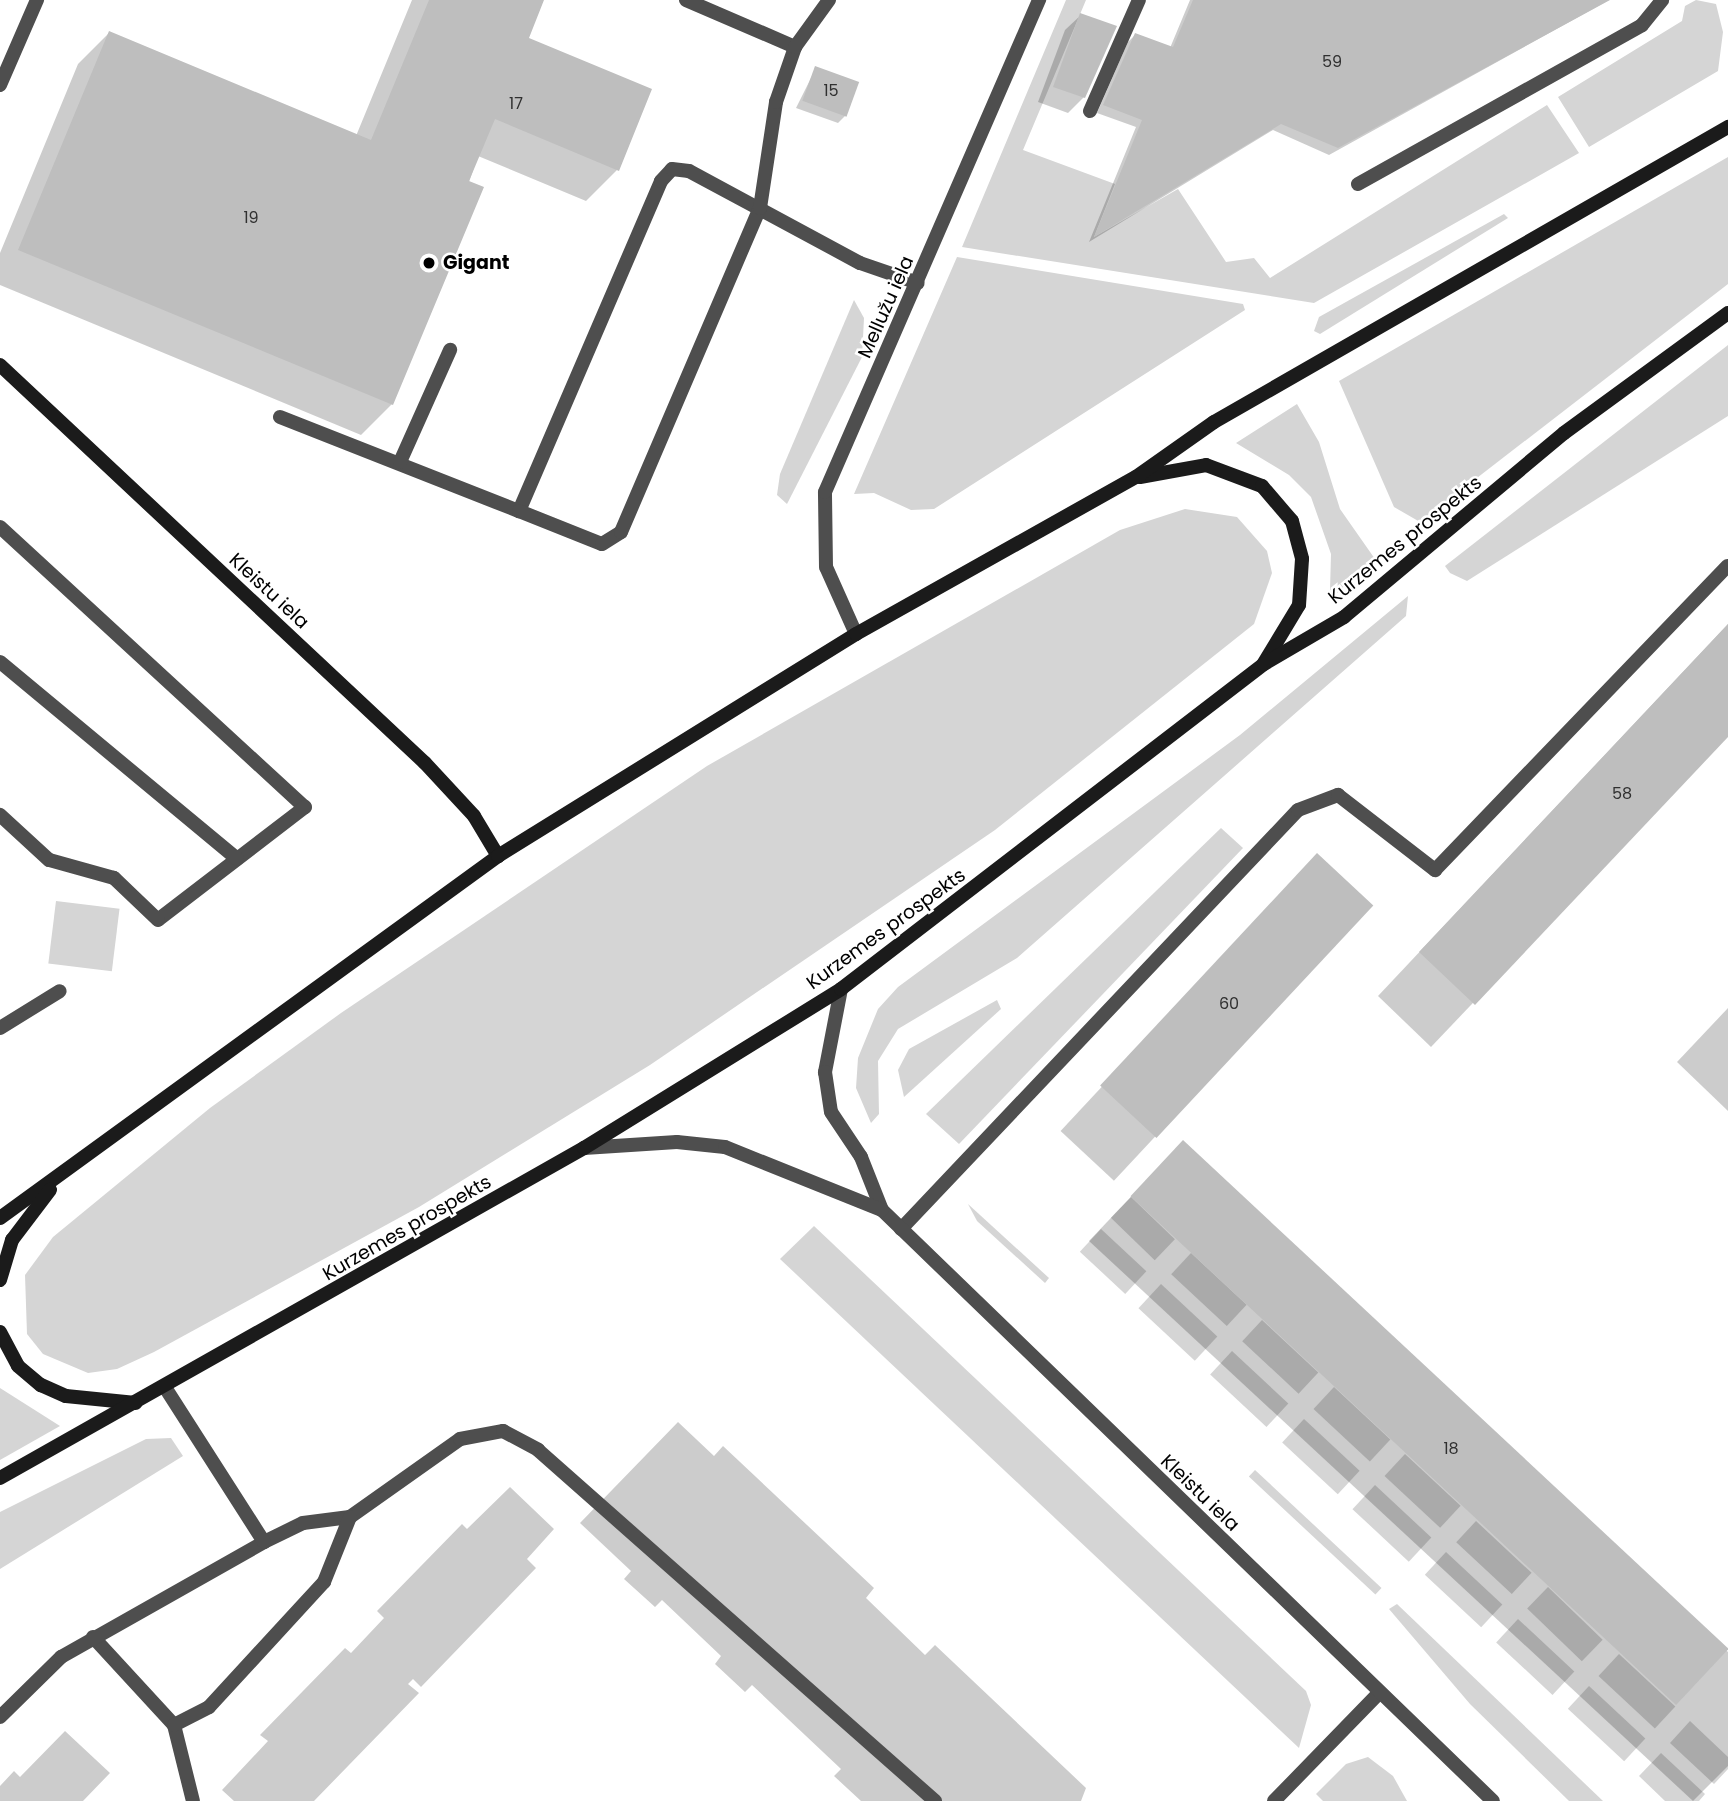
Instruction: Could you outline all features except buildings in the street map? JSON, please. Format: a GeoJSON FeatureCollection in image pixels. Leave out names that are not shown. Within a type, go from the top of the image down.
{"type":"FeatureCollection","features":[{"type":"Feature","properties":{"kind":"main road"},"geometry":{"type":"LineString","coordinates":[[0,1218],[55,1183],[251,1032],[498,856],[856,634],[1136,477],[1214,422],[1728,127]]}},
{"type":"Feature","properties":{"kind":"main road","name":"Kurzemes prospekts"},"geometry":{"type":"LineString","coordinates":[[0,1478],[166,1389],[584,1148],[841,989],[1264,664],[1344,617],[1564,433],[1728,313]]}},
{"type":"Feature","properties":{"kind":"main road","name":"Kleistu iela"},"geometry":{"type":"LineString","coordinates":[[0,365],[434,771],[474,816],[498,856]]}},
{"type":"Feature","properties":{"kind":"main road"},"geometry":{"type":"LineString","coordinates":[[1136,477],[1206,465],[1262,486],[1292,521],[1303,559],[1299,605],[1264,664]]}},
{"type":"Feature","properties":{"kind":"main road"},"geometry":{"type":"LineString","coordinates":[[0,1280],[12,1240],[55,1183]]}},
{"type":"Feature","properties":{"kind":"main road"},"geometry":{"type":"LineString","coordinates":[[0,1332],[18,1366],[41,1385],[66,1396],[136,1404]]}},
{"type":"Feature","properties":{"kind":"street"},"geometry":{"type":"LineString","coordinates":[[0,85],[37,0]]}},
{"type":"Feature","properties":{"kind":"street"},"geometry":{"type":"LineString","coordinates":[[686,0],[795,47]]}},
{"type":"Feature","properties":{"kind":"street"},"geometry":{"type":"LineString","coordinates":[[280,417],[400,462],[602,544],[621,532],[760,208],[776,102],[795,47],[829,0]]}},
{"type":"Feature","properties":{"kind":"street","name":"Mellužu iela"},"geometry":{"type":"LineString","coordinates":[[856,634],[826,567],[825,492],[1039,0]]}},
{"type":"Feature","properties":{"kind":"street"},"geometry":{"type":"LineString","coordinates":[[1090,111],[1139,0]]}},
{"type":"Feature","properties":{"kind":"street"},"geometry":{"type":"LineString","coordinates":[[1358,184],[1642,24],[1662,0]]}},
{"type":"Feature","properties":{"kind":"street"},"geometry":{"type":"LineString","coordinates":[[519,510],[661,181],[672,169],[689,172],[860,263],[918,283]]}},
{"type":"Feature","properties":{"kind":"street"},"geometry":{"type":"LineString","coordinates":[[400,462],[450,350]]}},
{"type":"Feature","properties":{"kind":"street"},"geometry":{"type":"LineString","coordinates":[[0,527],[305,807],[158,920],[114,878],[49,860],[0,816]]}},
{"type":"Feature","properties":{"kind":"street"},"geometry":{"type":"LineString","coordinates":[[901,1229],[1298,810],[1338,795],[1435,870],[1728,566]]}},
{"type":"Feature","properties":{"kind":"street"},"geometry":{"type":"LineString","coordinates":[[0,662],[237,859]]}},
{"type":"Feature","properties":{"kind":"street","name":"Kleistu iela"},"geometry":{"type":"LineString","coordinates":[[841,989],[825,1072],[831,1112],[862,1157],[882,1210]]}},
{"type":"Feature","properties":{"kind":"street"},"geometry":{"type":"LineString","coordinates":[[0,1028],[60,991]]}},
{"type":"Feature","properties":{"kind":"street","name":"Kleistu iela"},"geometry":{"type":"LineString","coordinates":[[584,1148],[677,1142],[725,1147],[882,1210],[1493,1801]]}},
{"type":"Feature","properties":{"kind":"street"},"geometry":{"type":"LineString","coordinates":[[166,1389],[264,1542]]}},
{"type":"Feature","properties":{"kind":"street"},"geometry":{"type":"LineString","coordinates":[[0,1717],[61,1657],[93,1637],[303,1523],[350,1517],[460,1439],[503,1431],[538,1450],[935,1801]]}},
{"type":"Feature","properties":{"kind":"street"},"geometry":{"type":"LineString","coordinates":[[174,1725],[209,1707],[324,1582],[350,1517]]}},
{"type":"Feature","properties":{"kind":"street"},"geometry":{"type":"LineString","coordinates":[[93,1637],[174,1725],[193,1801]]}},
{"type":"Feature","properties":{"kind":"street"},"geometry":{"type":"LineString","coordinates":[[1274,1801],[1379,1693]]}},
{"type":"Feature","properties":{"kind":"shaded area"},"geometry":{"type":"Polygon","coordinates":[[[1066,0],[1086,0],[1023,150],[1115,184],[1094,237],[1178,189],[1226,262],[1254,258],[1270,278],[1547,105],[1579,153],[1314,303],[962,247],[1066,0]]]}},
{"type":"Feature","properties":{"kind":"shaded area"},"geometry":{"type":"Polygon","coordinates":[[[1696,0],[1716,4],[1723,32],[1718,71],[1589,147],[1558,97],[1682,21],[1685,6],[1696,0]]]}},
{"type":"Feature","properties":{"kind":"shaded area"},"geometry":{"type":"Polygon","coordinates":[[[1728,157],[1728,284],[1420,522],[1394,507],[1339,381],[1728,157]]]}},
{"type":"Feature","properties":{"kind":"shaded area"},"geometry":{"type":"Polygon","coordinates":[[[1504,214],[1508,218],[1320,334],[1314,331],[1319,317],[1504,214]]]}},
{"type":"Feature","properties":{"kind":"shaded area"},"geometry":{"type":"Polygon","coordinates":[[[957,257],[1243,304],[1245,310],[934,509],[911,510],[874,493],[854,494],[957,257]]]}},
{"type":"Feature","properties":{"kind":"shaded area"},"geometry":{"type":"Polygon","coordinates":[[[854,300],[864,318],[862,357],[787,504],[777,495],[780,474],[854,300]]]}},
{"type":"Feature","properties":{"kind":"shaded area"},"geometry":{"type":"Polygon","coordinates":[[[1728,345],[1728,416],[1467,581],[1450,573],[1445,566],[1728,345]]]}},
{"type":"Feature","properties":{"kind":"shaded area"},"geometry":{"type":"Polygon","coordinates":[[[1297,404],[1319,442],[1340,509],[1375,559],[1337,593],[1330,590],[1331,554],[1311,497],[1289,475],[1236,443],[1297,404]]]}},
{"type":"Feature","properties":{"kind":"shaded area"},"geometry":{"type":"Polygon","coordinates":[[[1185,509],[1237,517],[1267,551],[1272,573],[1254,624],[995,830],[650,1065],[419,1207],[154,1352],[117,1369],[88,1373],[43,1354],[27,1334],[25,1275],[53,1237],[210,1108],[341,1013],[707,766],[1120,530],[1185,509]]]}},
{"type":"Feature","properties":{"kind":"shaded area"},"geometry":{"type":"Polygon","coordinates":[[[1408,596],[1406,616],[1017,958],[898,1029],[878,1061],[879,1114],[871,1123],[856,1088],[858,1058],[878,1009],[898,987],[1240,735],[1408,596]]]}},
{"type":"Feature","properties":{"kind":"shaded area"},"geometry":{"type":"Polygon","coordinates":[[[1221,828],[1243,848],[959,1144],[926,1114],[1221,828]]]}},
{"type":"Feature","properties":{"kind":"shaded area"},"geometry":{"type":"Polygon","coordinates":[[[56,901],[120,909],[112,971],[48,964],[56,901]]]}},
{"type":"Feature","properties":{"kind":"shaded area"},"geometry":{"type":"Polygon","coordinates":[[[997,1000],[1001,1009],[904,1097],[898,1070],[909,1049],[997,1000]]]}},
{"type":"Feature","properties":{"kind":"shaded area"},"geometry":{"type":"Polygon","coordinates":[[[1131,1197],[1175,1239],[1155,1260],[1111,1218],[1131,1197]]]}},
{"type":"Feature","properties":{"kind":"shaded area"},"geometry":{"type":"Polygon","coordinates":[[[968,1204],[1049,1278],[1045,1283],[977,1221],[968,1204]]]}},
{"type":"Feature","properties":{"kind":"shaded area"},"geometry":{"type":"Polygon","coordinates":[[[814,1226],[1306,1691],[1311,1705],[1299,1748],[780,1259],[814,1226]]]}},
{"type":"Feature","properties":{"kind":"shaded area"},"geometry":{"type":"Polygon","coordinates":[[[1101,1229],[1146,1271],[1125,1294],[1080,1252],[1101,1229]]]}},
{"type":"Feature","properties":{"kind":"shaded area"},"geometry":{"type":"Polygon","coordinates":[[[1191,1253],[1247,1305],[1227,1326],[1171,1274],[1191,1253]]]}},
{"type":"Feature","properties":{"kind":"shaded area"},"geometry":{"type":"Polygon","coordinates":[[[1161,1284],[1217,1337],[1195,1361],[1138,1308],[1161,1284]]]}},
{"type":"Feature","properties":{"kind":"shaded area"},"geometry":{"type":"Polygon","coordinates":[[[1262,1320],[1318,1373],[1299,1394],[1242,1341],[1262,1320]]]}},
{"type":"Feature","properties":{"kind":"shaded area"},"geometry":{"type":"Polygon","coordinates":[[[1232,1351],[1288,1404],[1266,1427],[1210,1374],[1232,1351]]]}},
{"type":"Feature","properties":{"kind":"shaded area"},"geometry":{"type":"Polygon","coordinates":[[[1334,1387],[1390,1440],[1370,1461],[1314,1409],[1334,1387]]]}},
{"type":"Feature","properties":{"kind":"shaded area"},"geometry":{"type":"Polygon","coordinates":[[[0,1388],[60,1426],[0,1460],[0,1388]]]}},
{"type":"Feature","properties":{"kind":"shaded area"},"geometry":{"type":"Polygon","coordinates":[[[1304,1419],[1360,1471],[1338,1494],[1282,1442],[1304,1419]]]}},
{"type":"Feature","properties":{"kind":"shaded area"},"geometry":{"type":"Polygon","coordinates":[[[171,1438],[183,1456],[0,1569],[0,1512],[146,1439],[171,1438]]]}},
{"type":"Feature","properties":{"kind":"shaded area"},"geometry":{"type":"Polygon","coordinates":[[[1405,1454],[1461,1506],[1440,1528],[1385,1476],[1405,1454]]]}},
{"type":"Feature","properties":{"kind":"shaded area"},"geometry":{"type":"Polygon","coordinates":[[[1255,1470],[1382,1588],[1375,1595],[1249,1477],[1255,1470]]]}},
{"type":"Feature","properties":{"kind":"shaded area"},"geometry":{"type":"Polygon","coordinates":[[[1375,1485],[1431,1538],[1409,1562],[1352,1509],[1375,1485]]]}},
{"type":"Feature","properties":{"kind":"shaded area"},"geometry":{"type":"Polygon","coordinates":[[[1476,1521],[1532,1573],[1512,1594],[1456,1542],[1476,1521]]]}},
{"type":"Feature","properties":{"kind":"shaded area"},"geometry":{"type":"Polygon","coordinates":[[[1446,1552],[1502,1605],[1481,1627],[1425,1575],[1446,1552]]]}},
{"type":"Feature","properties":{"kind":"shaded area"},"geometry":{"type":"Polygon","coordinates":[[[1548,1587],[1603,1640],[1582,1661],[1527,1609],[1548,1587]]]}},
{"type":"Feature","properties":{"kind":"shaded area"},"geometry":{"type":"Polygon","coordinates":[[[1397,1604],[1603,1801],[1569,1801],[1470,1704],[1389,1609],[1397,1604]]]}},
{"type":"Feature","properties":{"kind":"shaded area"},"geometry":{"type":"Polygon","coordinates":[[[1518,1619],[1574,1672],[1552,1695],[1496,1642],[1518,1619]]]}},
{"type":"Feature","properties":{"kind":"shaded area"},"geometry":{"type":"Polygon","coordinates":[[[1619,1654],[1675,1707],[1655,1728],[1599,1676],[1619,1654]]]}},
{"type":"Feature","properties":{"kind":"shaded area"},"geometry":{"type":"Polygon","coordinates":[[[1589,1686],[1645,1739],[1624,1761],[1568,1709],[1589,1686]]]}},
{"type":"Feature","properties":{"kind":"shaded area"},"geometry":{"type":"Polygon","coordinates":[[[1690,1721],[1728,1757],[1728,1769],[1714,1784],[1670,1743],[1690,1721]]]}},
{"type":"Feature","properties":{"kind":"shaded area"},"geometry":{"type":"Polygon","coordinates":[[[1661,1753],[1705,1794],[1699,1801],[1665,1801],[1639,1776],[1661,1753]]]}},
{"type":"Feature","properties":{"kind":"shaded area"},"geometry":{"type":"Polygon","coordinates":[[[1368,1757],[1393,1776],[1407,1801],[1323,1801],[1316,1794],[1346,1764],[1368,1757]]]}},
{"type":"Feature","properties":{"kind":"place","name":"Gigant"},"geometry":{"type":"Point","coordinates":[429,263]}}]}
